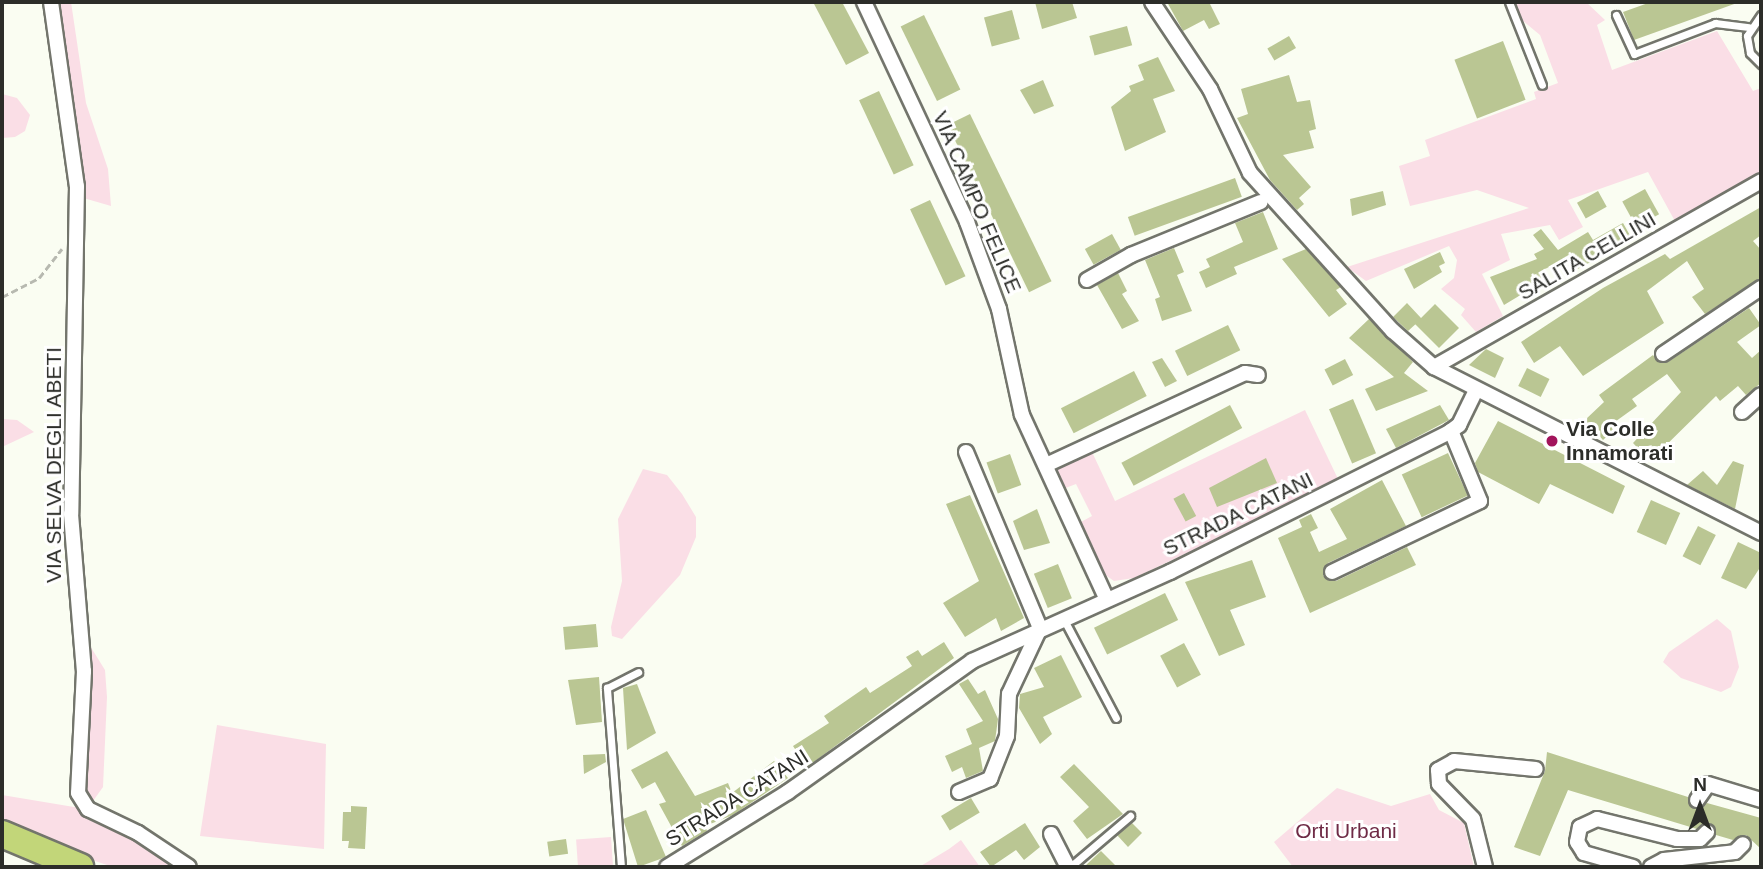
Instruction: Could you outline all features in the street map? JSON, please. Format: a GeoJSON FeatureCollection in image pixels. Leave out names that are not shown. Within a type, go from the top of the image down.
{"type":"FeatureCollection","features":[{"type":"Feature","properties":{"kind":"highway"},"geometry":{"type":"LineString","coordinates":[[2,834],[80,867]]}},
{"type":"Feature","properties":{"kind":"street","name":"VIA SELVA DEGLI ABETI"},"geometry":{"type":"LineString","coordinates":[[51,2],[74,153],[76,221],[71,514],[84,671],[78,793],[88,809],[138,833],[189,867]]}},
{"type":"Feature","properties":{"kind":"street","name":"VIA CAMPO FELICE"},"geometry":{"type":"LineString","coordinates":[[864,2],[990,278],[1022,415],[1106,598]]}},
{"type":"Feature","properties":{"kind":"street"},"geometry":{"type":"LineString","coordinates":[[1152,2],[1210,89],[1261,202],[1295,231],[1302,229]]}},
{"type":"Feature","properties":{"kind":"street"},"geometry":{"type":"LineString","coordinates":[[1250,173],[1393,331],[1434,367],[1475,392],[1761,533]]}},
{"type":"Feature","properties":{"kind":"street","name":"SALITA CELLINI"},"geometry":{"type":"LineString","coordinates":[[1434,367],[1761,181]]}},
{"type":"Feature","properties":{"kind":"street"},"geometry":{"type":"LineString","coordinates":[[1087,280],[1131,255],[1261,202]]}},
{"type":"Feature","properties":{"kind":"street"},"geometry":{"type":"LineString","coordinates":[[1663,354],[1761,288]]}},
{"type":"Feature","properties":{"kind":"street"},"geometry":{"type":"LineString","coordinates":[[1046,465],[1245,373],[1258,375]]}},
{"type":"Feature","properties":{"kind":"street"},"geometry":{"type":"LineString","coordinates":[[1332,572],[1480,501],[1451,431],[1475,392]]}},
{"type":"Feature","properties":{"kind":"street"},"geometry":{"type":"LineString","coordinates":[[1742,412],[1761,395]]}},
{"type":"Feature","properties":{"kind":"street","name":"STRADA CATANI"},"geometry":{"type":"LineString","coordinates":[[667,867],[788,792],[972,661],[1451,431]]}},
{"type":"Feature","properties":{"kind":"street"},"geometry":{"type":"LineString","coordinates":[[959,792],[990,779],[1007,736],[1009,694],[1040,628],[966,452]]}},
{"type":"Feature","properties":{"kind":"street"},"geometry":{"type":"LineString","coordinates":[[1485,867],[1473,819],[1439,784],[1438,770],[1454,761],[1536,769]]}},
{"type":"Feature","properties":{"kind":"street"},"geometry":{"type":"LineString","coordinates":[[1697,800],[1708,784],[1761,800]]}},
{"type":"Feature","properties":{"kind":"street"},"geometry":{"type":"LineString","coordinates":[[1633,867],[1584,853],[1577,842],[1580,827],[1597,820],[1677,839],[1700,839],[1707,832]]}},
{"type":"Feature","properties":{"kind":"street"},"geometry":{"type":"LineString","coordinates":[[1051,834],[1069,867]]}},
{"type":"Feature","properties":{"kind":"street"},"geometry":{"type":"LineString","coordinates":[[1651,867],[1664,860],[1735,852],[1743,844]]}},
{"type":"Feature","properties":{"kind":"lane"},"geometry":{"type":"LineString","coordinates":[[1509,2],[1542,85]]}},
{"type":"Feature","properties":{"kind":"lane"},"geometry":{"type":"LineString","coordinates":[[1616,15],[1634,54],[1715,23],[1749,27]]}},
{"type":"Feature","properties":{"kind":"lane"},"geometry":{"type":"LineString","coordinates":[[1761,15],[1749,27],[1747,45],[1761,64]]}},
{"type":"Feature","properties":{"kind":"lane"},"geometry":{"type":"LineString","coordinates":[[1063,618],[1116,718]]}},
{"type":"Feature","properties":{"kind":"lane"},"geometry":{"type":"LineString","coordinates":[[621,867],[607,688],[638,672]]}},
{"type":"Feature","properties":{"kind":"lane"},"geometry":{"type":"LineString","coordinates":[[1069,867],[1130,816]]}},
{"type":"Feature","properties":{"kind":"path"},"geometry":{"type":"LineString","coordinates":[[2,297],[49,268],[76,221]]}},
{"type":"Feature","properties":{"kind":"green space"},"geometry":{"type":"Polygon","coordinates":[[[52,2],[71,2],[86,103],[108,169],[111,206],[80,197],[52,2]]]}},
{"type":"Feature","properties":{"kind":"green space"},"geometry":{"type":"Polygon","coordinates":[[[1514,2],[1586,2],[1605,20],[1597,25],[1612,70],[1717,31],[1753,91],[1761,88],[1761,175],[1676,223],[1648,172],[1568,200],[1583,227],[1559,240],[1550,225],[1501,234],[1510,260],[1482,274],[1503,316],[1476,332],[1461,315],[1465,309],[1441,289],[1454,278],[1457,260],[1449,246],[1366,281],[1347,267],[1529,208],[1477,190],[1410,206],[1399,166],[1430,156],[1425,140],[1536,99],[1534,92],[1558,83],[1540,35],[1522,20],[1514,2]]]}},
{"type":"Feature","properties":{"kind":"green space"},"geometry":{"type":"Polygon","coordinates":[[[2,94],[17,98],[30,115],[25,131],[15,137],[2,138],[2,94]]]}},
{"type":"Feature","properties":{"kind":"green space"},"geometry":{"type":"Polygon","coordinates":[[[1305,410],[1339,481],[1134,578],[1114,581],[1104,574],[1079,523],[1092,516],[1076,484],[1063,489],[1054,469],[1092,452],[1115,501],[1305,410]]]}},
{"type":"Feature","properties":{"kind":"green space"},"geometry":{"type":"Polygon","coordinates":[[[2,419],[17,420],[34,432],[2,447],[2,419]]]}},
{"type":"Feature","properties":{"kind":"green space"},"geometry":{"type":"Polygon","coordinates":[[[643,469],[667,475],[682,494],[696,517],[696,537],[680,575],[622,639],[612,636],[611,627],[622,581],[618,519],[643,469]]]}},
{"type":"Feature","properties":{"kind":"green space"},"geometry":{"type":"Polygon","coordinates":[[[1717,619],[1731,631],[1739,667],[1731,687],[1721,692],[1681,678],[1663,662],[1669,652],[1717,619]]]}},
{"type":"Feature","properties":{"kind":"green space"},"geometry":{"type":"Polygon","coordinates":[[[87,641],[105,670],[107,697],[103,787],[88,808],[77,780],[87,641]]]}},
{"type":"Feature","properties":{"kind":"green space"},"geometry":{"type":"Polygon","coordinates":[[[217,725],[326,744],[324,849],[200,836],[217,725]]]}},
{"type":"Feature","properties":{"kind":"green space","name":"Orti Urbani"},"geometry":{"type":"Polygon","coordinates":[[[1337,788],[1391,806],[1430,794],[1439,810],[1464,823],[1474,867],[1293,867],[1274,842],[1337,788]]]}},
{"type":"Feature","properties":{"kind":"green space"},"geometry":{"type":"Polygon","coordinates":[[[2,795],[86,809],[182,867],[113,867],[86,858],[2,822],[2,795]]]}},
{"type":"Feature","properties":{"kind":"green space"},"geometry":{"type":"Polygon","coordinates":[[[611,837],[613,867],[578,867],[576,839],[611,837]]]}},
{"type":"Feature","properties":{"kind":"green space"},"geometry":{"type":"Polygon","coordinates":[[[961,840],[980,867],[919,867],[949,849],[961,840]]]}},
{"type":"Feature","properties":{"kind":"building"},"geometry":{"type":"Polygon","coordinates":[[[813,2],[842,2],[869,53],[846,65],[813,2]]]}},
{"type":"Feature","properties":{"kind":"building"},"geometry":{"type":"Polygon","coordinates":[[[1035,2],[1072,2],[1077,18],[1042,29],[1035,2]]]}},
{"type":"Feature","properties":{"kind":"building"},"geometry":{"type":"Polygon","coordinates":[[[1167,2],[1209,2],[1220,24],[1209,29],[1204,20],[1183,31],[1167,2]]]}},
{"type":"Feature","properties":{"kind":"building"},"geometry":{"type":"Polygon","coordinates":[[[1651,2],[1737,3],[1634,40],[1623,12],[1651,2]]]}},
{"type":"Feature","properties":{"kind":"building"},"geometry":{"type":"Polygon","coordinates":[[[1012,10],[1020,39],[992,46],[984,18],[1012,10]]]}},
{"type":"Feature","properties":{"kind":"building"},"geometry":{"type":"Polygon","coordinates":[[[924,15],[960,90],[937,101],[901,26],[924,15]]]}},
{"type":"Feature","properties":{"kind":"building"},"geometry":{"type":"Polygon","coordinates":[[[1127,26],[1132,45],[1095,55],[1089,36],[1127,26]]]}},
{"type":"Feature","properties":{"kind":"building"},"geometry":{"type":"Polygon","coordinates":[[[1289,36],[1296,48],[1274,61],[1267,48],[1289,36]]]}},
{"type":"Feature","properties":{"kind":"building"},"geometry":{"type":"Polygon","coordinates":[[[1503,41],[1526,100],[1477,118],[1454,60],[1503,41]]]}},
{"type":"Feature","properties":{"kind":"building"},"geometry":{"type":"Polygon","coordinates":[[[1158,57],[1175,91],[1153,99],[1166,132],[1125,151],[1111,107],[1131,91],[1129,86],[1144,80],[1138,65],[1158,57]]]}},
{"type":"Feature","properties":{"kind":"building"},"geometry":{"type":"Polygon","coordinates":[[[1289,75],[1297,102],[1310,100],[1316,129],[1309,131],[1314,148],[1283,155],[1311,187],[1299,198],[1304,204],[1297,210],[1270,180],[1237,118],[1248,114],[1241,89],[1289,75]]]}},
{"type":"Feature","properties":{"kind":"building"},"geometry":{"type":"Polygon","coordinates":[[[1043,80],[1054,106],[1034,114],[1020,90],[1043,80]]]}},
{"type":"Feature","properties":{"kind":"building"},"geometry":{"type":"Polygon","coordinates":[[[879,91],[914,165],[894,175],[859,100],[879,91]]]}},
{"type":"Feature","properties":{"kind":"building"},"geometry":{"type":"Polygon","coordinates":[[[970,114],[1052,281],[1029,292],[948,125],[970,114]]]}},
{"type":"Feature","properties":{"kind":"building"},"geometry":{"type":"Polygon","coordinates":[[[1235,178],[1242,197],[1135,236],[1128,217],[1235,178]]]}},
{"type":"Feature","properties":{"kind":"building"},"geometry":{"type":"Polygon","coordinates":[[[1645,189],[1659,214],[1636,227],[1622,202],[1645,189]]]}},
{"type":"Feature","properties":{"kind":"building"},"geometry":{"type":"Polygon","coordinates":[[[1383,191],[1386,205],[1352,216],[1350,199],[1383,191]]]}},
{"type":"Feature","properties":{"kind":"building"},"geometry":{"type":"Polygon","coordinates":[[[1598,191],[1607,207],[1586,218],[1577,203],[1598,191]]]}},
{"type":"Feature","properties":{"kind":"building"},"geometry":{"type":"Polygon","coordinates":[[[930,200],[965,276],[946,285],[910,209],[930,200]]]}},
{"type":"Feature","properties":{"kind":"building"},"geometry":{"type":"Polygon","coordinates":[[[1761,207],[1761,235],[1753,241],[1761,250],[1761,278],[1705,314],[1692,297],[1704,289],[1687,261],[1647,291],[1664,323],[1583,376],[1560,346],[1534,363],[1521,342],[1603,288],[1665,254],[1670,259],[1761,207]]]}},
{"type":"Feature","properties":{"kind":"building"},"geometry":{"type":"Polygon","coordinates":[[[1263,212],[1278,249],[1234,267],[1237,274],[1206,288],[1199,272],[1210,267],[1206,259],[1243,242],[1235,223],[1263,212]]]}},
{"type":"Feature","properties":{"kind":"building"},"geometry":{"type":"Polygon","coordinates":[[[1623,223],[1632,239],[1578,269],[1571,256],[1543,270],[1547,279],[1504,305],[1490,277],[1537,259],[1534,254],[1544,249],[1533,235],[1541,229],[1558,250],[1588,232],[1593,240],[1623,223]]]}},
{"type":"Feature","properties":{"kind":"building"},"geometry":{"type":"Polygon","coordinates":[[[1112,234],[1121,250],[1094,265],[1085,249],[1112,234]]]}},
{"type":"Feature","properties":{"kind":"building"},"geometry":{"type":"Polygon","coordinates":[[[1174,248],[1184,272],[1177,275],[1192,311],[1162,321],[1155,299],[1160,297],[1145,260],[1174,248]]]}},
{"type":"Feature","properties":{"kind":"building"},"geometry":{"type":"Polygon","coordinates":[[[1306,249],[1341,287],[1336,290],[1347,304],[1329,317],[1282,259],[1306,249]]]}},
{"type":"Feature","properties":{"kind":"building"},"geometry":{"type":"Polygon","coordinates":[[[1440,252],[1445,263],[1439,266],[1442,272],[1414,289],[1404,269],[1440,252]]]}},
{"type":"Feature","properties":{"kind":"building"},"geometry":{"type":"Polygon","coordinates":[[[1118,273],[1127,291],[1122,294],[1139,321],[1122,329],[1097,285],[1118,273]]]}},
{"type":"Feature","properties":{"kind":"building"},"geometry":{"type":"Polygon","coordinates":[[[1407,303],[1421,318],[1435,304],[1459,328],[1439,348],[1415,324],[1408,331],[1393,317],[1407,303]]]}},
{"type":"Feature","properties":{"kind":"building"},"geometry":{"type":"Polygon","coordinates":[[[1749,308],[1761,325],[1737,342],[1752,358],[1761,350],[1761,383],[1746,395],[1738,386],[1720,401],[1716,396],[1650,461],[1633,443],[1681,392],[1667,374],[1632,399],[1637,406],[1612,424],[1616,428],[1603,440],[1585,420],[1604,402],[1599,395],[1653,355],[1658,362],[1668,362],[1749,308]]]}},
{"type":"Feature","properties":{"kind":"building"},"geometry":{"type":"Polygon","coordinates":[[[1369,319],[1413,362],[1404,373],[1428,391],[1376,411],[1365,389],[1394,377],[1349,338],[1369,319]]]}},
{"type":"Feature","properties":{"kind":"building"},"geometry":{"type":"Polygon","coordinates":[[[1228,325],[1240,350],[1187,376],[1175,351],[1228,325]]]}},
{"type":"Feature","properties":{"kind":"building"},"geometry":{"type":"Polygon","coordinates":[[[1486,349],[1504,358],[1495,378],[1469,365],[1486,349]]]}},
{"type":"Feature","properties":{"kind":"building"},"geometry":{"type":"Polygon","coordinates":[[[1162,358],[1177,381],[1165,387],[1152,362],[1162,358]]]}},
{"type":"Feature","properties":{"kind":"building"},"geometry":{"type":"Polygon","coordinates":[[[1345,359],[1353,375],[1333,385],[1325,369],[1345,359]]]}},
{"type":"Feature","properties":{"kind":"building"},"geometry":{"type":"Polygon","coordinates":[[[1527,368],[1549,379],[1541,397],[1518,386],[1527,368]]]}},
{"type":"Feature","properties":{"kind":"building"},"geometry":{"type":"Polygon","coordinates":[[[1134,371],[1147,396],[1074,433],[1061,408],[1134,371]]]}},
{"type":"Feature","properties":{"kind":"building"},"geometry":{"type":"Polygon","coordinates":[[[1353,399],[1376,453],[1352,463],[1329,409],[1353,399]]]}},
{"type":"Feature","properties":{"kind":"building"},"geometry":{"type":"Polygon","coordinates":[[[1230,405],[1242,428],[1134,486],[1121,463],[1230,405]]]}},
{"type":"Feature","properties":{"kind":"building"},"geometry":{"type":"Polygon","coordinates":[[[1440,405],[1449,420],[1396,448],[1386,429],[1440,405]]]}},
{"type":"Feature","properties":{"kind":"building"},"geometry":{"type":"Polygon","coordinates":[[[1498,421],[1625,486],[1613,514],[1550,484],[1539,504],[1478,472],[1475,463],[1498,421]]]}},
{"type":"Feature","properties":{"kind":"building"},"geometry":{"type":"Polygon","coordinates":[[[1448,453],[1468,496],[1422,517],[1402,475],[1448,453]]]}},
{"type":"Feature","properties":{"kind":"building"},"geometry":{"type":"Polygon","coordinates":[[[1010,454],[1021,485],[998,494],[987,463],[1010,454]]]}},
{"type":"Feature","properties":{"kind":"building"},"geometry":{"type":"Polygon","coordinates":[[[1266,458],[1277,483],[1217,507],[1209,488],[1266,458]]]}},
{"type":"Feature","properties":{"kind":"building"},"geometry":{"type":"Polygon","coordinates":[[[1733,461],[1744,465],[1735,509],[1687,485],[1703,471],[1717,485],[1733,461]]]}},
{"type":"Feature","properties":{"kind":"building"},"geometry":{"type":"Polygon","coordinates":[[[1382,480],[1406,526],[1328,563],[1323,576],[1336,581],[1407,547],[1416,565],[1310,613],[1278,538],[1302,527],[1299,520],[1311,514],[1318,528],[1310,532],[1319,552],[1347,539],[1330,509],[1382,480]]]}},
{"type":"Feature","properties":{"kind":"building"},"geometry":{"type":"Polygon","coordinates":[[[1184,493],[1196,516],[1186,522],[1173,499],[1184,493]]]}},
{"type":"Feature","properties":{"kind":"building"},"geometry":{"type":"Polygon","coordinates":[[[970,495],[1024,618],[1001,631],[996,618],[965,637],[943,603],[979,581],[946,504],[970,495]]]}},
{"type":"Feature","properties":{"kind":"building"},"geometry":{"type":"Polygon","coordinates":[[[1651,500],[1680,513],[1666,545],[1637,532],[1651,500]]]}},
{"type":"Feature","properties":{"kind":"building"},"geometry":{"type":"Polygon","coordinates":[[[1037,509],[1050,543],[1024,550],[1013,521],[1037,509]]]}},
{"type":"Feature","properties":{"kind":"building"},"geometry":{"type":"Polygon","coordinates":[[[1698,526],[1716,535],[1700,565],[1683,556],[1698,526]]]}},
{"type":"Feature","properties":{"kind":"building"},"geometry":{"type":"Polygon","coordinates":[[[1738,542],[1761,553],[1761,566],[1746,589],[1721,578],[1738,542]]]}},
{"type":"Feature","properties":{"kind":"building"},"geometry":{"type":"Polygon","coordinates":[[[1252,560],[1266,597],[1230,610],[1245,645],[1219,656],[1185,582],[1252,560]]]}},
{"type":"Feature","properties":{"kind":"building"},"geometry":{"type":"Polygon","coordinates":[[[1058,564],[1072,598],[1048,608],[1034,574],[1058,564]]]}},
{"type":"Feature","properties":{"kind":"building"},"geometry":{"type":"Polygon","coordinates":[[[1165,593],[1178,620],[1107,655],[1094,628],[1165,593]]]}},
{"type":"Feature","properties":{"kind":"building"},"geometry":{"type":"Polygon","coordinates":[[[596,624],[598,647],[565,650],[563,627],[596,624]]]}},
{"type":"Feature","properties":{"kind":"building"},"geometry":{"type":"Polygon","coordinates":[[[944,642],[954,658],[807,767],[793,746],[829,723],[824,716],[866,687],[870,693],[912,666],[906,657],[918,650],[922,656],[944,642]]]}},
{"type":"Feature","properties":{"kind":"building"},"geometry":{"type":"Polygon","coordinates":[[[1184,643],[1201,675],[1177,687],[1160,656],[1184,643]]]}},
{"type":"Feature","properties":{"kind":"building"},"geometry":{"type":"Polygon","coordinates":[[[1061,655],[1082,697],[1043,717],[1052,734],[1040,744],[1019,708],[1020,694],[1044,687],[1034,668],[1061,655]]]}},
{"type":"Feature","properties":{"kind":"building"},"geometry":{"type":"Polygon","coordinates":[[[599,677],[602,722],[576,725],[568,680],[599,677]]]}},
{"type":"Feature","properties":{"kind":"building"},"geometry":{"type":"Polygon","coordinates":[[[968,679],[978,694],[985,690],[998,719],[995,741],[979,748],[983,771],[966,778],[962,767],[952,772],[945,756],[972,744],[966,729],[983,721],[959,684],[968,679]]]}},
{"type":"Feature","properties":{"kind":"building"},"geometry":{"type":"Polygon","coordinates":[[[637,684],[656,733],[627,750],[623,688],[637,684]]]}},
{"type":"Feature","properties":{"kind":"building"},"geometry":{"type":"Polygon","coordinates":[[[667,751],[695,796],[728,783],[732,793],[774,761],[788,778],[733,815],[705,826],[707,831],[682,846],[659,804],[666,802],[655,782],[642,789],[631,770],[667,751]]]}},
{"type":"Feature","properties":{"kind":"building"},"geometry":{"type":"Polygon","coordinates":[[[1547,752],[1688,797],[1696,809],[1707,803],[1761,818],[1761,849],[1746,835],[1733,840],[1716,835],[1710,823],[1697,829],[1568,790],[1540,856],[1514,847],[1545,771],[1547,752]]]}},
{"type":"Feature","properties":{"kind":"building"},"geometry":{"type":"Polygon","coordinates":[[[605,754],[606,762],[584,774],[583,755],[605,754]]]}},
{"type":"Feature","properties":{"kind":"building"},"geometry":{"type":"Polygon","coordinates":[[[1074,764],[1123,814],[1087,839],[1073,821],[1089,807],[1060,777],[1074,764]]]}},
{"type":"Feature","properties":{"kind":"building"},"geometry":{"type":"Polygon","coordinates":[[[971,798],[980,813],[950,831],[941,816],[971,798]]]}},
{"type":"Feature","properties":{"kind":"building"},"geometry":{"type":"Polygon","coordinates":[[[351,806],[367,807],[365,849],[348,848],[349,841],[342,841],[343,812],[351,812],[351,806]]]}},
{"type":"Feature","properties":{"kind":"building"},"geometry":{"type":"Polygon","coordinates":[[[646,810],[666,857],[638,867],[623,819],[646,810]]]}},
{"type":"Feature","properties":{"kind":"building"},"geometry":{"type":"Polygon","coordinates":[[[1025,823],[1040,847],[1024,860],[1016,850],[991,867],[980,852],[1025,823]]]}},
{"type":"Feature","properties":{"kind":"building"},"geometry":{"type":"Polygon","coordinates":[[[1132,823],[1142,833],[1128,847],[1117,835],[1132,823]]]}},
{"type":"Feature","properties":{"kind":"building"},"geometry":{"type":"Polygon","coordinates":[[[566,839],[568,854],[549,856],[547,842],[566,839]]]}},
{"type":"Feature","properties":{"kind":"building"},"geometry":{"type":"Polygon","coordinates":[[[1101,851],[1117,867],[1084,867],[1101,851]]]}},
{"type":"Feature","properties":{"kind":"place","name":"Via Colle Innamorati"},"geometry":{"type":"Point","coordinates":[1552,441]}}]}
